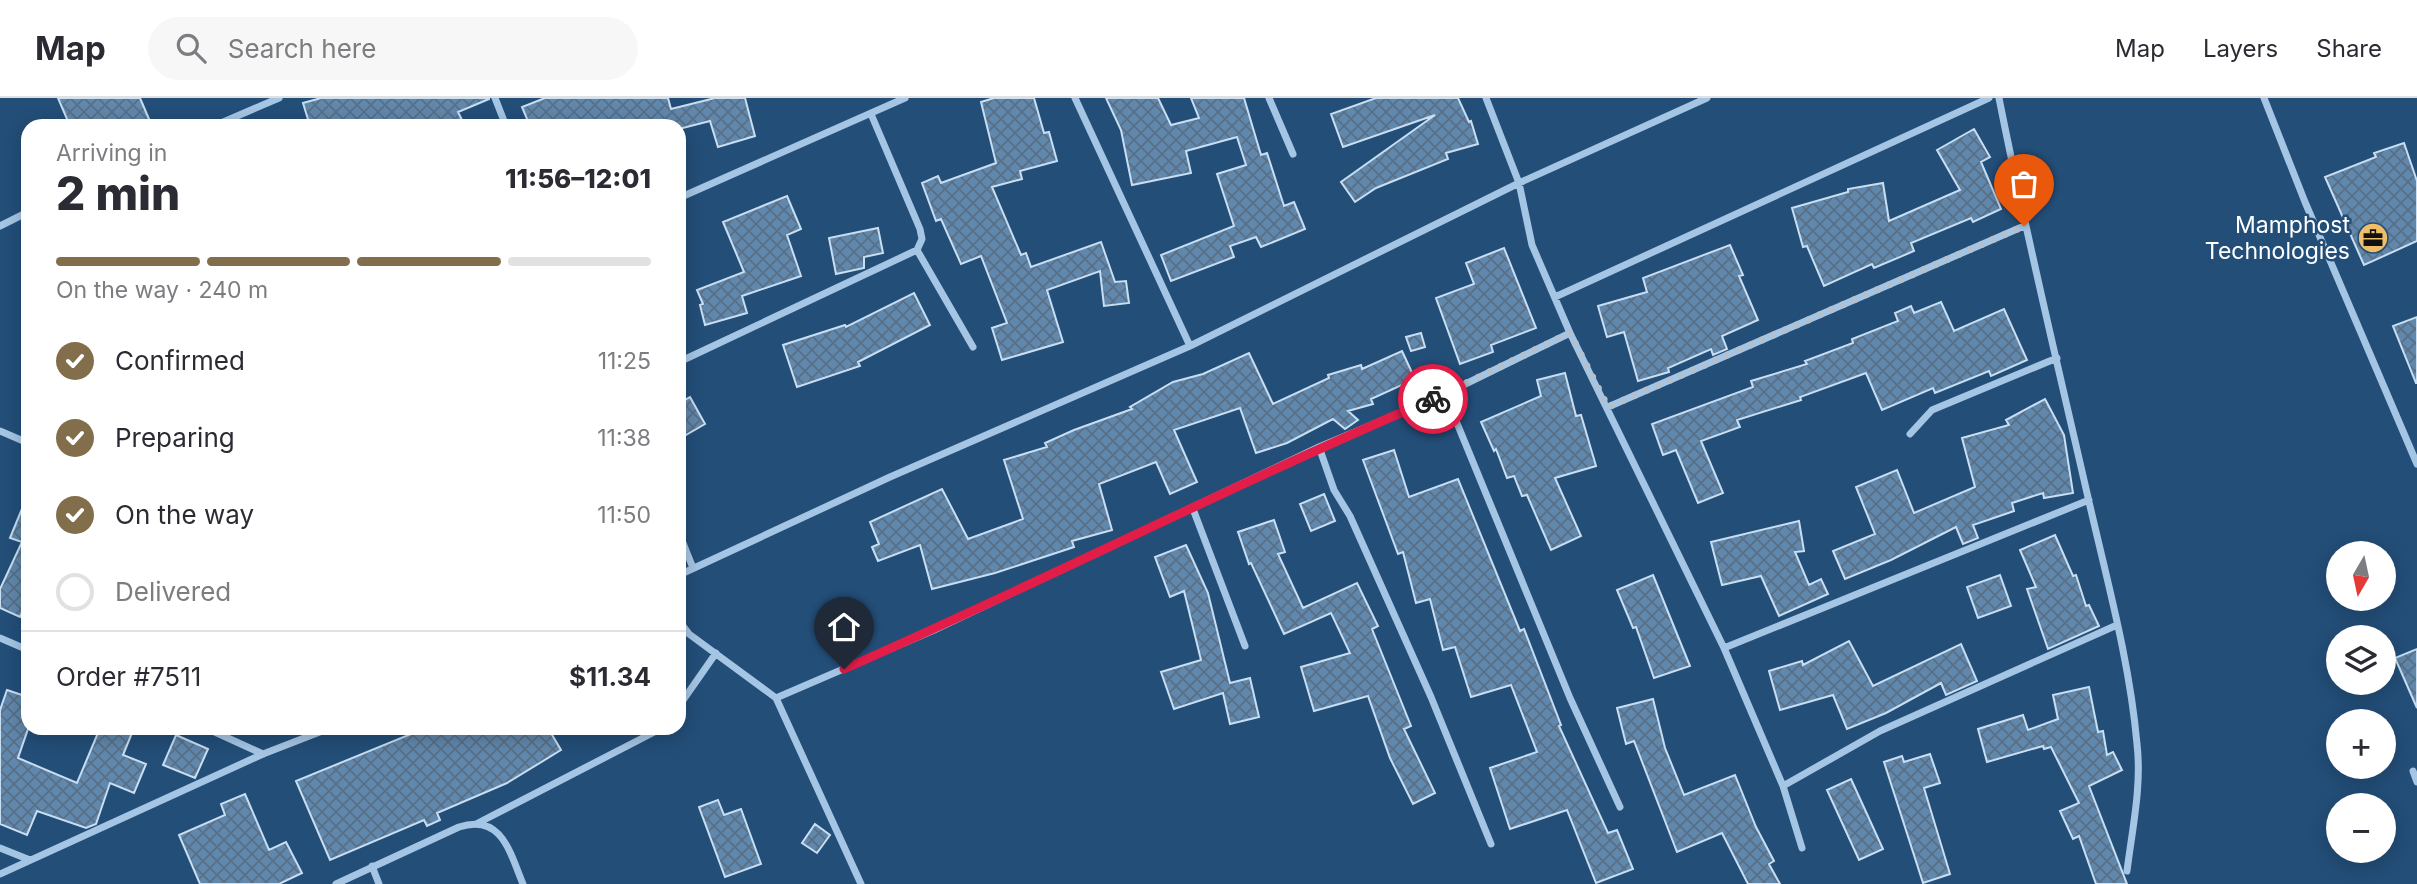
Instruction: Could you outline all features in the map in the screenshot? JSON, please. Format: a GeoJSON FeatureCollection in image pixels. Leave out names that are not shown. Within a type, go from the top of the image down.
{"type":"FeatureCollection","features":[{"type":"Feature","properties":{"kind":"street"},"geometry":{"type":"LineString","coordinates":[[230,119],[279,98]]}},
{"type":"Feature","properties":{"kind":"street"},"geometry":{"type":"LineString","coordinates":[[495,98],[503,119]]}},
{"type":"Feature","properties":{"kind":"street"},"geometry":{"type":"LineString","coordinates":[[686,195],[905,98]]}},
{"type":"Feature","properties":{"kind":"street"},"geometry":{"type":"LineString","coordinates":[[1075,98],[1189,346]]}},
{"type":"Feature","properties":{"kind":"street"},"geometry":{"type":"LineString","coordinates":[[1269,98],[1293,154]]}},
{"type":"Feature","properties":{"kind":"street"},"geometry":{"type":"LineString","coordinates":[[1486,98],[1519,183],[1532,245],[1570,333],[1724,648],[1783,786],[1802,848]]}},
{"type":"Feature","properties":{"kind":"street"},"geometry":{"type":"LineString","coordinates":[[686,572],[890,477],[1189,346],[1519,183],[1707,98]]}},
{"type":"Feature","properties":{"kind":"street"},"geometry":{"type":"LineString","coordinates":[[1555,297],[1989,98]]}},
{"type":"Feature","properties":{"kind":"street"},"geometry":{"type":"LineString","coordinates":[[1998,98],[2024,226],[2057,358],[2117,625],[2138,745],[2138,775],[2127,871]]}},
{"type":"Feature","properties":{"kind":"street"},"geometry":{"type":"LineString","coordinates":[[2264,98],[2310,214],[2417,464]]}},
{"type":"Feature","properties":{"kind":"street"},"geometry":{"type":"LineString","coordinates":[[686,359],[898,262],[917,250],[922,239],[920,229],[871,114]]}},
{"type":"Feature","properties":{"kind":"street"},"geometry":{"type":"LineString","coordinates":[[0,226],[21,216]]}},
{"type":"Feature","properties":{"kind":"street"},"geometry":{"type":"LineString","coordinates":[[1608,407],[2024,226]]}},
{"type":"Feature","properties":{"kind":"street"},"geometry":{"type":"LineString","coordinates":[[917,250],[973,348]]}},
{"type":"Feature","properties":{"kind":"street"},"geometry":{"type":"LineString","coordinates":[[776,698],[934,630],[1194,509],[1319,447],[1445,394],[1570,333]]}},
{"type":"Feature","properties":{"kind":"street"},"geometry":{"type":"LineString","coordinates":[[1910,434],[1932,411],[2057,358]]}},
{"type":"Feature","properties":{"kind":"street"},"geometry":{"type":"LineString","coordinates":[[1445,394],[1570,698],[1620,807]]}},
{"type":"Feature","properties":{"kind":"street"},"geometry":{"type":"LineString","coordinates":[[0,431],[21,440]]}},
{"type":"Feature","properties":{"kind":"street"},"geometry":{"type":"LineString","coordinates":[[1319,447],[1334,490],[1350,516],[1431,697],[1491,844]]}},
{"type":"Feature","properties":{"kind":"street"},"geometry":{"type":"LineString","coordinates":[[1724,648],[2089,500]]}},
{"type":"Feature","properties":{"kind":"street"},"geometry":{"type":"LineString","coordinates":[[1194,509],[1245,646]]}},
{"type":"Feature","properties":{"kind":"street"},"geometry":{"type":"LineString","coordinates":[[686,550],[693,568]]}},
{"type":"Feature","properties":{"kind":"street"},"geometry":{"type":"LineString","coordinates":[[1783,786],[1880,731],[2117,625]]}},
{"type":"Feature","properties":{"kind":"street"},"geometry":{"type":"LineString","coordinates":[[686,630],[776,698],[861,884]]}},
{"type":"Feature","properties":{"kind":"street"},"geometry":{"type":"LineString","coordinates":[[0,638],[21,647]]}},
{"type":"Feature","properties":{"kind":"street"},"geometry":{"type":"LineString","coordinates":[[686,696],[716,653]]}},
{"type":"Feature","properties":{"kind":"street"},"geometry":{"type":"LineString","coordinates":[[221,735],[263,754]]}},
{"type":"Feature","properties":{"kind":"street"},"geometry":{"type":"LineString","coordinates":[[0,874],[263,754],[312,735]]}},
{"type":"Feature","properties":{"kind":"street"},"geometry":{"type":"LineString","coordinates":[[336,884],[459,827],[478,822],[648,735]]}},
{"type":"Feature","properties":{"kind":"street"},"geometry":{"type":"LineString","coordinates":[[2413,771],[2417,782]]}},
{"type":"Feature","properties":{"kind":"street"},"geometry":{"type":"LineString","coordinates":[[478,822],[489,827],[506,843],[523,884]]}},
{"type":"Feature","properties":{"kind":"street"},"geometry":{"type":"LineString","coordinates":[[0,848],[30,860]]}},
{"type":"Feature","properties":{"kind":"street"},"geometry":{"type":"LineString","coordinates":[[372,866],[379,884]]}},
{"type":"Feature","properties":{"kind":"building"},"geometry":{"type":"Polygon","coordinates":[[[58,98],[140,98],[149,119],[67,119],[58,98]]]}},
{"type":"Feature","properties":{"kind":"building"},"geometry":{"type":"Polygon","coordinates":[[[321,98],[489,98],[458,112],[462,119],[308,119],[303,103],[321,98]]]}},
{"type":"Feature","properties":{"kind":"building"},"geometry":{"type":"Polygon","coordinates":[[[545,98],[668,98],[671,109],[715,98],[745,98],[755,136],[718,147],[710,121],[686,127],[686,119],[527,119],[522,107],[545,98]]]}},
{"type":"Feature","properties":{"kind":"building"},"geometry":{"type":"Polygon","coordinates":[[[994,98],[1034,98],[1044,133],[1049,132],[1057,161],[1020,171],[1022,179],[992,187],[1021,255],[1026,253],[1031,267],[1101,242],[1115,282],[1126,281],[1129,303],[1104,306],[1100,271],[1047,290],[1063,342],[1002,360],[992,328],[1007,323],[981,256],[961,264],[941,219],[936,221],[922,183],[938,176],[941,183],[996,163],[981,102],[994,98]]]}},
{"type":"Feature","properties":{"kind":"building"},"geometry":{"type":"Polygon","coordinates":[[[1106,98],[1158,98],[1171,125],[1199,118],[1191,98],[1244,98],[1261,155],[1267,153],[1284,206],[1294,202],[1305,229],[1261,247],[1256,237],[1230,246],[1234,257],[1171,281],[1161,255],[1234,226],[1217,174],[1246,165],[1237,137],[1186,151],[1191,173],[1132,185],[1121,130],[1106,98]]]}},
{"type":"Feature","properties":{"kind":"building"},"geometry":{"type":"Polygon","coordinates":[[[1376,98],[1458,98],[1469,122],[1471,121],[1478,144],[1446,153],[1448,159],[1376,188],[1355,202],[1341,182],[1435,115],[1343,147],[1331,114],[1376,98]]]}},
{"type":"Feature","properties":{"kind":"building"},"geometry":{"type":"Polygon","coordinates":[[[1974,129],[1990,157],[1981,162],[2001,209],[1973,222],[1971,218],[1911,243],[1914,251],[1874,268],[1872,264],[1824,286],[1807,246],[1803,247],[1792,208],[1848,192],[1848,189],[1883,183],[1889,221],[1960,190],[1937,150],[1974,129]]]}},
{"type":"Feature","properties":{"kind":"building"},"geometry":{"type":"Polygon","coordinates":[[[2404,143],[2417,181],[2417,241],[2364,265],[2325,177],[2376,157],[2374,153],[2404,143]]]}},
{"type":"Feature","properties":{"kind":"building"},"geometry":{"type":"Polygon","coordinates":[[[787,196],[801,229],[787,235],[801,276],[742,296],[747,313],[705,325],[700,305],[703,304],[697,290],[744,272],[723,222],[787,196]]]}},
{"type":"Feature","properties":{"kind":"building"},"geometry":{"type":"Polygon","coordinates":[[[878,228],[883,253],[864,257],[864,268],[836,274],[829,238],[878,228]]]}},
{"type":"Feature","properties":{"kind":"building"},"geometry":{"type":"Polygon","coordinates":[[[1730,245],[1743,275],[1739,276],[1758,320],[1722,336],[1727,349],[1713,355],[1711,349],[1668,368],[1669,372],[1638,381],[1624,332],[1607,337],[1598,306],[1647,292],[1643,278],[1730,245]]]}},
{"type":"Feature","properties":{"kind":"building"},"geometry":{"type":"Polygon","coordinates":[[[1504,248],[1536,328],[1491,345],[1493,352],[1460,364],[1436,298],[1474,284],[1466,263],[1504,248]]]}},
{"type":"Feature","properties":{"kind":"building"},"geometry":{"type":"Polygon","coordinates":[[[914,293],[930,325],[858,362],[860,366],[797,387],[783,345],[845,325],[846,327],[914,293]]]}},
{"type":"Feature","properties":{"kind":"building"},"geometry":{"type":"Polygon","coordinates":[[[1941,302],[1954,331],[2004,309],[2027,360],[1991,376],[1989,371],[1935,393],[1933,388],[1882,410],[1866,373],[1800,397],[1801,400],[1737,420],[1740,427],[1701,441],[1723,493],[1698,503],[1676,450],[1663,455],[1652,424],[1753,387],[1751,381],[1807,364],[1805,361],[1853,343],[1852,339],[1898,321],[1895,313],[1911,306],[1914,313],[1941,302]]]}},
{"type":"Feature","properties":{"kind":"building"},"geometry":{"type":"Polygon","coordinates":[[[2417,317],[2417,383],[2416,383],[2393,326],[2417,317]]]}},
{"type":"Feature","properties":{"kind":"building"},"geometry":{"type":"Polygon","coordinates":[[[1421,333],[1425,347],[1411,351],[1406,337],[1421,333]]]}},
{"type":"Feature","properties":{"kind":"building"},"geometry":{"type":"Polygon","coordinates":[[[1402,351],[1415,379],[1371,399],[1373,404],[1348,411],[1358,420],[1345,429],[1333,419],[1287,443],[1256,453],[1240,408],[1174,430],[1197,482],[1170,494],[1156,462],[1099,484],[1112,530],[1072,541],[1074,547],[995,573],[932,589],[920,545],[878,561],[872,547],[879,544],[870,522],[942,489],[968,539],[1023,519],[1004,460],[1047,447],[1045,443],[1074,430],[1132,409],[1130,407],[1173,382],[1203,374],[1249,353],[1273,404],[1329,378],[1328,375],[1361,365],[1362,369],[1402,351]]]}},
{"type":"Feature","properties":{"kind":"building"},"geometry":{"type":"Polygon","coordinates":[[[1565,373],[1576,416],[1581,415],[1596,466],[1555,478],[1581,536],[1551,550],[1527,495],[1522,496],[1514,476],[1507,478],[1496,449],[1494,451],[1481,422],[1541,396],[1537,380],[1565,373]]]}},
{"type":"Feature","properties":{"kind":"building"},"geometry":{"type":"Polygon","coordinates":[[[690,397],[705,424],[686,435],[686,399],[690,397]]]}},
{"type":"Feature","properties":{"kind":"building"},"geometry":{"type":"Polygon","coordinates":[[[2045,399],[2064,435],[2073,493],[2044,498],[2043,493],[2012,503],[2014,511],[1973,525],[1978,538],[1963,544],[1956,527],[1891,560],[1845,579],[1833,551],[1875,534],[1856,487],[1897,470],[1914,513],[1975,487],[1962,438],[2009,425],[2006,420],[2045,399]]]}},
{"type":"Feature","properties":{"kind":"building"},"geometry":{"type":"Polygon","coordinates":[[[1394,450],[1409,497],[1458,479],[1520,631],[1524,629],[1561,725],[1559,726],[1608,833],[1617,830],[1633,869],[1596,883],[1567,810],[1510,829],[1490,768],[1537,752],[1511,685],[1471,697],[1455,647],[1443,650],[1430,599],[1416,603],[1403,552],[1398,554],[1363,460],[1394,450]]]}},
{"type":"Feature","properties":{"kind":"building"},"geometry":{"type":"Polygon","coordinates":[[[1324,494],[1335,521],[1311,531],[1300,504],[1324,494]]]}},
{"type":"Feature","properties":{"kind":"building"},"geometry":{"type":"Polygon","coordinates":[[[21,511],[21,542],[10,538],[21,511]]]}},
{"type":"Feature","properties":{"kind":"building"},"geometry":{"type":"Polygon","coordinates":[[[1274,520],[1285,552],[1278,554],[1303,608],[1357,583],[1378,626],[1372,629],[1411,726],[1404,729],[1435,793],[1413,804],[1390,758],[1368,696],[1314,711],[1301,667],[1350,653],[1331,613],[1284,634],[1251,563],[1249,564],[1238,532],[1274,520]]]}},
{"type":"Feature","properties":{"kind":"building"},"geometry":{"type":"Polygon","coordinates":[[[1799,521],[1804,551],[1795,552],[1809,585],[1821,579],[1828,594],[1779,616],[1761,576],[1722,585],[1711,542],[1799,521]]]}},
{"type":"Feature","properties":{"kind":"building"},"geometry":{"type":"Polygon","coordinates":[[[2055,535],[2073,576],[2076,575],[2086,606],[2089,605],[2099,626],[2048,649],[2027,589],[2036,587],[2020,550],[2055,535]]]}},
{"type":"Feature","properties":{"kind":"building"},"geometry":{"type":"Polygon","coordinates":[[[21,544],[20,617],[0,608],[0,589],[21,544]]]}},
{"type":"Feature","properties":{"kind":"building"},"geometry":{"type":"Polygon","coordinates":[[[1186,545],[1208,593],[1230,683],[1250,678],[1259,717],[1230,724],[1223,693],[1174,709],[1161,672],[1201,660],[1184,591],[1170,597],[1155,557],[1186,545]]]}},
{"type":"Feature","properties":{"kind":"building"},"geometry":{"type":"Polygon","coordinates":[[[1653,575],[1690,666],[1654,678],[1636,627],[1633,628],[1617,590],[1653,575]]]}},
{"type":"Feature","properties":{"kind":"building"},"geometry":{"type":"Polygon","coordinates":[[[2000,575],[2011,606],[1978,618],[1967,587],[2000,575]]]}},
{"type":"Feature","properties":{"kind":"building"},"geometry":{"type":"Polygon","coordinates":[[[1849,641],[1873,686],[1961,644],[1977,681],[1946,695],[1941,683],[1886,713],[1847,729],[1833,695],[1780,710],[1769,671],[1802,661],[1803,665],[1849,641]]]}},
{"type":"Feature","properties":{"kind":"building"},"geometry":{"type":"Polygon","coordinates":[[[2417,649],[2417,708],[2396,660],[2396,658],[2417,649]]]}},
{"type":"Feature","properties":{"kind":"building"},"geometry":{"type":"Polygon","coordinates":[[[2089,687],[2098,732],[2103,731],[2107,755],[2113,752],[2122,770],[2089,786],[2127,884],[2096,884],[2079,836],[2073,839],[2060,811],[2079,803],[2051,747],[2044,749],[2043,746],[1987,762],[1978,729],[2023,715],[2028,730],[2058,719],[2053,695],[2089,687]]]}},
{"type":"Feature","properties":{"kind":"building"},"geometry":{"type":"Polygon","coordinates":[[[7,690],[21,695],[21,735],[26,735],[18,758],[77,783],[97,735],[131,735],[123,755],[146,764],[134,793],[110,783],[96,824],[86,828],[37,811],[27,835],[0,824],[0,710],[7,690]]]}},
{"type":"Feature","properties":{"kind":"building"},"geometry":{"type":"Polygon","coordinates":[[[1653,699],[1665,748],[1684,795],[1735,775],[1756,827],[1774,861],[1769,864],[1780,884],[1748,884],[1722,833],[1677,852],[1634,741],[1626,744],[1617,708],[1653,699]]]}},
{"type":"Feature","properties":{"kind":"building"},"geometry":{"type":"Polygon","coordinates":[[[176,735],[208,749],[195,778],[163,765],[176,735]]]}},
{"type":"Feature","properties":{"kind":"building"},"geometry":{"type":"Polygon","coordinates":[[[409,735],[552,735],[561,750],[507,783],[437,813],[440,820],[427,826],[424,820],[330,860],[296,781],[409,735]]]}},
{"type":"Feature","properties":{"kind":"building"},"geometry":{"type":"Polygon","coordinates":[[[1930,754],[1940,783],[1924,788],[1950,874],[1923,883],[1884,762],[1902,756],[1904,762],[1930,754]]]}},
{"type":"Feature","properties":{"kind":"building"},"geometry":{"type":"Polygon","coordinates":[[[1851,779],[1883,849],[1859,860],[1827,790],[1851,779]]]}},
{"type":"Feature","properties":{"kind":"building"},"geometry":{"type":"Polygon","coordinates":[[[245,794],[269,850],[286,842],[302,873],[279,884],[200,884],[179,835],[225,815],[221,804],[245,794]]]}},
{"type":"Feature","properties":{"kind":"building"},"geometry":{"type":"Polygon","coordinates":[[[718,800],[724,815],[741,809],[761,864],[725,877],[699,807],[718,800]]]}},
{"type":"Feature","properties":{"kind":"building"},"geometry":{"type":"Polygon","coordinates":[[[815,824],[830,835],[817,853],[802,843],[815,824]]]}},
{"type":"Feature","properties":{"kind":"way so far"},"geometry":{"type":"LineString","coordinates":[[1433,399],[1570,333],[1608,407],[2024,226]]}},
{"type":"Feature","properties":{"kind":"place","name":"Mamphost Technologies"},"geometry":{"type":"Point","coordinates":[2373,238]}},
{"type":"Feature","properties":{"kind":"route"},"geometry":{"type":"LineString","coordinates":[[844,669],[1194,509],[1319,447],[1433,399]]}}]}
